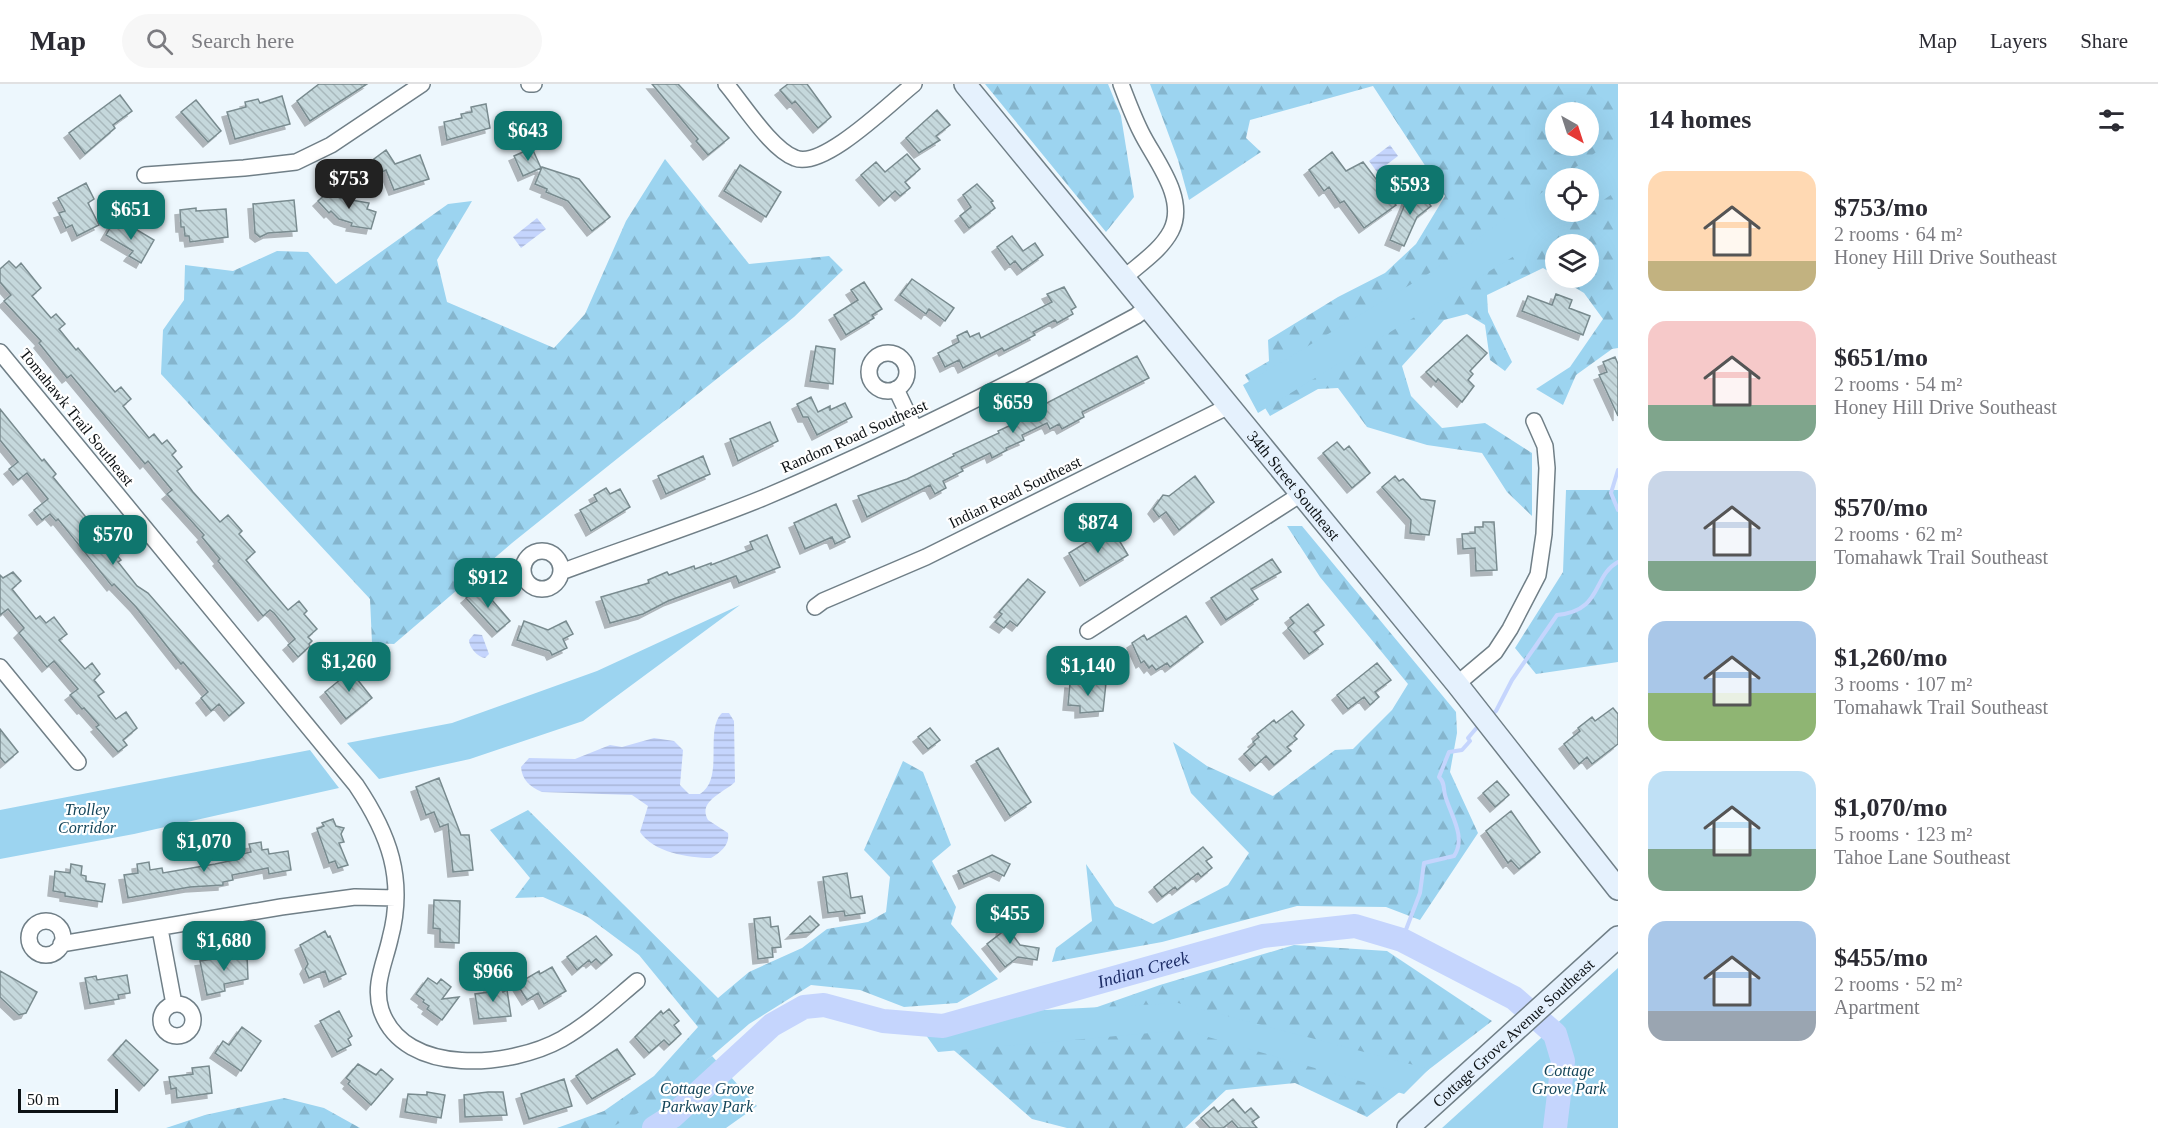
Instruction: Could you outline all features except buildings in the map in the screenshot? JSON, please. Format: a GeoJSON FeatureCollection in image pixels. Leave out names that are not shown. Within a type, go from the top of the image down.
{"type":"FeatureCollection","features":[{"type":"Feature","properties":{"kind":"street"},"geometry":{"type":"LineString","coordinates":[[145,175],[296,162],[331,145],[422,84]]}},
{"type":"Feature","properties":{"kind":"street"},"geometry":{"type":"LineString","coordinates":[[529,84],[534,84]]}},
{"type":"Feature","properties":{"kind":"street"},"geometry":{"type":"LineString","coordinates":[[726,84],[778,147],[796,159],[816,158],[834,149],[914,84]]}},
{"type":"Feature","properties":{"kind":"street","name":"34th Street Southeast"},"geometry":{"type":"LineString","coordinates":[[965,84],[1457,684],[1618,889]]}},
{"type":"Feature","properties":{"kind":"street"},"geometry":{"type":"LineString","coordinates":[[1121,84],[1141,132],[1170,184],[1175,207],[1172,229],[1160,246],[1125,277]]}},
{"type":"Feature","properties":{"kind":"street","name":"Random Road Southeast"},"geometry":{"type":"LineString","coordinates":[[561,572],[761,498],[915,429],[1034,371],[1149,306]]}},
{"type":"Feature","properties":{"kind":"street","name":"Tomahawk Trail Southeast"},"geometry":{"type":"LineString","coordinates":[[0,352],[356,785],[376,814],[390,845],[395,875],[396,898],[391,938],[379,984],[381,1010],[393,1030],[410,1046],[436,1058],[494,1059],[528,1053],[560,1040],[587,1023],[637,981]]}},
{"type":"Feature","properties":{"kind":"street"},"geometry":{"type":"LineString","coordinates":[[896,389],[915,429]]}},
{"type":"Feature","properties":{"kind":"street","name":"Indian Road Southeast"},"geometry":{"type":"LineString","coordinates":[[815,607],[823,601],[926,557],[1229,406]]}},
{"type":"Feature","properties":{"kind":"street"},"geometry":{"type":"LineString","coordinates":[[1457,684],[1495,652],[1510,629],[1538,575],[1544,534],[1546,468],[1545,446],[1534,421]]}},
{"type":"Feature","properties":{"kind":"street"},"geometry":{"type":"LineString","coordinates":[[1088,631],[1301,494]]}},
{"type":"Feature","properties":{"kind":"street"},"geometry":{"type":"LineString","coordinates":[[0,667],[78,762]]}},
{"type":"Feature","properties":{"kind":"street"},"geometry":{"type":"LineString","coordinates":[[62,944],[281,907],[355,897],[396,898]]}},
{"type":"Feature","properties":{"kind":"street"},"geometry":{"type":"LineString","coordinates":[[160,929],[174,1004]]}},
{"type":"Feature","properties":{"kind":"street","name":"Cottage Grove Avenue Southeast"},"geometry":{"type":"LineString","coordinates":[[1408,1128],[1618,938]]}},
{"type":"Feature","properties":{"kind":"green space"},"geometry":{"type":"Polygon","coordinates":[[[985,84],[1108,84],[1121,116],[1134,197],[1106,232],[985,84]]]}},
{"type":"Feature","properties":{"kind":"green space"},"geometry":{"type":"Polygon","coordinates":[[[1150,84],[1618,84],[1618,348],[1612,349],[1576,375],[1563,405],[1536,389],[1570,367],[1603,319],[1584,293],[1576,288],[1599,288],[1599,234],[1545,234],[1545,269],[1543,268],[1487,295],[1488,312],[1512,362],[1505,371],[1490,360],[1485,325],[1467,314],[1444,320],[1402,366],[1411,396],[1442,428],[1485,423],[1532,453],[1532,516],[1507,492],[1482,453],[1427,445],[1367,427],[1338,388],[1318,389],[1270,416],[1245,375],[1269,361],[1268,340],[1338,297],[1385,273],[1416,244],[1445,196],[1373,86],[1250,120],[1246,138],[1261,152],[1189,200],[1178,160],[1150,84]]]}},
{"type":"Feature","properties":{"kind":"green space"},"geometry":{"type":"Polygon","coordinates":[[[1618,136],[1618,190],[1599,203],[1599,168],[1575,168],[1591,156],[1599,156],[1599,150],[1618,136]]]}},
{"type":"Feature","properties":{"kind":"green space"},"geometry":{"type":"Polygon","coordinates":[[[665,159],[749,264],[829,256],[843,270],[794,317],[512,543],[394,644],[372,643],[370,599],[161,374],[163,330],[184,300],[185,265],[233,271],[277,251],[308,252],[336,284],[448,204],[472,201],[437,260],[447,302],[554,348],[585,314],[626,221],[665,159]]]}},
{"type":"Feature","properties":{"kind":"green space"},"geometry":{"type":"Polygon","coordinates":[[[1545,190],[1545,222],[1570,222],[1550,234],[1545,234],[1545,237],[1258,413],[1243,385],[1428,274],[1545,190]]]}},
{"type":"Feature","properties":{"kind":"green space"},"geometry":{"type":"Polygon","coordinates":[[[1566,490],[1618,490],[1618,662],[1536,674],[1515,648],[1563,572],[1566,490]]]}},
{"type":"Feature","properties":{"kind":"green space"},"geometry":{"type":"Polygon","coordinates":[[[1287,526],[1302,526],[1456,712],[1457,733],[1450,772],[1478,833],[1420,920],[1386,907],[1297,906],[1162,942],[1052,962],[1056,948],[1092,921],[1086,864],[1115,906],[1153,924],[1228,885],[1249,853],[1191,793],[1173,742],[1207,766],[1273,796],[1335,750],[1353,749],[1392,710],[1408,684],[1320,577],[1287,526]]]}},
{"type":"Feature","properties":{"kind":"green space"},"geometry":{"type":"Polygon","coordinates":[[[740,605],[583,721],[470,759],[379,779],[347,743],[452,723],[597,671],[740,605]]]}},
{"type":"Feature","properties":{"kind":"green space","name":"Trolley Corridor"},"geometry":{"type":"Polygon","coordinates":[[[310,750],[339,788],[134,834],[0,859],[0,810],[310,750]]]}},
{"type":"Feature","properties":{"kind":"green space"},"geometry":{"type":"Polygon","coordinates":[[[903,761],[923,772],[951,845],[932,861],[956,907],[951,924],[998,979],[957,1003],[904,1007],[860,990],[811,985],[749,1024],[639,1119],[617,1128],[557,1128],[604,1111],[654,1076],[698,1027],[639,955],[588,917],[543,897],[515,898],[530,878],[490,830],[528,810],[718,998],[749,972],[802,948],[827,929],[868,922],[886,912],[890,877],[864,850],[903,761]]]}},
{"type":"Feature","properties":{"kind":"green space"},"geometry":{"type":"Polygon","coordinates":[[[1294,945],[1387,951],[1492,1021],[1367,1117],[1295,1083],[1226,1090],[1185,1128],[1067,1128],[1032,1119],[940,1038],[1043,1026],[1160,985],[1294,945]]]}},
{"type":"Feature","properties":{"kind":"green space","name":"Cottage Grove Park"},"geometry":{"type":"Polygon","coordinates":[[[1618,968],[1618,1128],[1442,1128],[1618,968]]]}},
{"type":"Feature","properties":{"kind":"green space"},"geometry":{"type":"Polygon","coordinates":[[[1178,1003],[1429,1069],[1404,1094],[1184,1030],[938,1052],[913,1017],[1178,1003]]]}},
{"type":"Feature","properties":{"kind":"green space","name":"Cottage Grove Parkway Park"},"geometry":{"type":"Polygon","coordinates":[[[712,1056],[757,1106],[726,1128],[610,1128],[640,1112],[712,1056]]]}},
{"type":"Feature","properties":{"kind":"green space"},"geometry":{"type":"Polygon","coordinates":[[[284,1098],[324,1108],[360,1128],[166,1128],[205,1115],[284,1098]]]}},
{"type":"Feature","properties":{"kind":"shaded area"},"geometry":{"type":"Polygon","coordinates":[[[1390,145],[1398,156],[1377,172],[1369,161],[1390,145]]]}},
{"type":"Feature","properties":{"kind":"shaded area"},"geometry":{"type":"Polygon","coordinates":[[[537,218],[546,229],[521,248],[513,237],[537,218]]]}},
{"type":"Feature","properties":{"kind":"shaded area"},"geometry":{"type":"Polygon","coordinates":[[[474,634],[482,635],[489,654],[485,658],[476,654],[470,646],[469,640],[474,634]]]}},
{"type":"Feature","properties":{"kind":"shaded area"},"geometry":{"type":"Polygon","coordinates":[[[722,713],[729,713],[734,721],[735,782],[709,802],[706,807],[708,820],[728,833],[728,841],[724,848],[711,858],[692,857],[672,852],[646,839],[640,832],[648,806],[632,795],[542,792],[534,788],[523,776],[521,767],[529,758],[575,759],[610,745],[622,747],[654,738],[674,741],[683,750],[680,785],[689,794],[700,794],[707,787],[711,777],[714,731],[722,713]]]}},
{"type":"Feature","properties":{"kind":"waterway"},"geometry":{"type":"LineString","coordinates":[[1618,470],[1611,493],[1618,510]]}},
{"type":"Feature","properties":{"kind":"waterway"},"geometry":{"type":"LineString","coordinates":[[1490,716],[1496,711],[1512,680],[1557,615],[1582,607],[1590,600],[1610,568],[1618,562]]}},
{"type":"Feature","properties":{"kind":"waterway"},"geometry":{"type":"LineString","coordinates":[[1402,940],[1420,893],[1424,863],[1454,856],[1458,849],[1458,833],[1443,783],[1439,777],[1449,752],[1462,750],[1479,725]]}},
{"type":"Feature","properties":{"kind":"waterway","name":"Indian Creek"},"geometry":{"type":"LineString","coordinates":[[654,1128],[673,1116],[772,1025],[804,1007],[824,1005],[883,1021],[943,1026],[1263,936],[1355,926],[1402,940],[1514,998],[1555,1034],[1563,1061],[1555,1128]]}}]}
